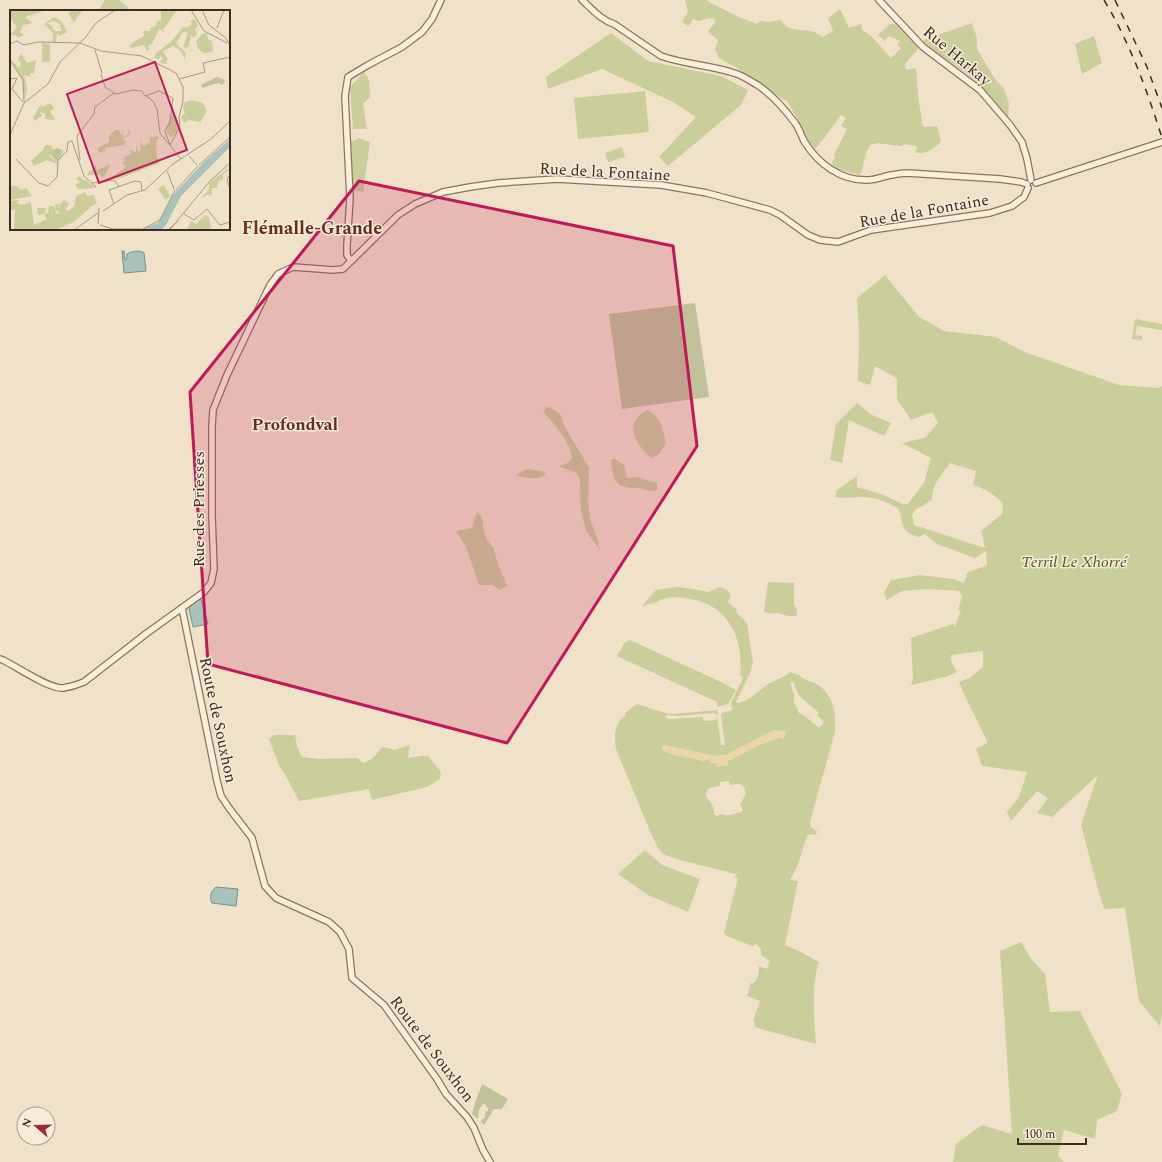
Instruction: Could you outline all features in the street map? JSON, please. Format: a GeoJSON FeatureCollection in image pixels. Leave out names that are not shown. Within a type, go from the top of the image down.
{"type":"FeatureCollection","features":[{"type":"Feature","properties":{"kind":"street"},"geometry":{"type":"LineString","coordinates":[[351,261],[347,255],[350,198],[345,96],[348,77],[402,47],[422,32],[432,19],[441,0]]}},
{"type":"Feature","properties":{"kind":"street"},"geometry":{"type":"LineString","coordinates":[[582,0],[609,22],[661,56],[669,59],[716,68],[739,75],[763,89],[783,107],[796,124],[804,142],[815,158],[827,168],[845,177],[869,180],[893,174],[907,173],[1000,179],[1030,184],[1162,142]]}},
{"type":"Feature","properties":{"kind":"street","name":"Rue Harkay"},"geometry":{"type":"LineString","coordinates":[[879,0],[922,47],[980,90],[1010,125],[1022,142],[1027,158],[1030,184]]}},
{"type":"Feature","properties":{"kind":"street","name":"Rue de la Fontaine"},"geometry":{"type":"LineString","coordinates":[[351,261],[398,215],[414,204],[443,192],[498,183],[557,179],[661,185],[707,193],[770,210],[780,215],[808,235],[820,240],[838,242],[871,230],[990,213],[1012,206],[1024,197],[1030,184]]}},
{"type":"Feature","properties":{"kind":"street","name":"Rue des Priesses"},"geometry":{"type":"LineString","coordinates":[[0,659],[47,684],[61,688],[72,686],[84,682],[204,592],[210,583],[214,569],[212,516],[213,410],[227,375],[270,285],[278,274],[293,267],[333,270],[343,269],[351,261]]}},
{"type":"Feature","properties":{"kind":"street","name":"Route de Souxhon"},"geometry":{"type":"LineString","coordinates":[[182,608],[221,796],[252,838],[265,886],[276,898],[330,922],[340,932],[349,949],[352,978],[384,1005],[446,1094],[467,1117],[474,1128],[483,1150],[490,1162]]}},
{"type":"Feature","properties":{"kind":"highlighted area"},"geometry":{"type":"Polygon","coordinates":[[[359,181],[673,246],[697,446],[507,743],[208,664],[190,392],[359,181]]]}},
{"type":"Feature","properties":{"kind":"green space"},"geometry":{"type":"Polygon","coordinates":[[[105,0],[119,0],[131,10],[99,10],[105,0]]]}},
{"type":"Feature","properties":{"kind":"green space"},"geometry":{"type":"Polygon","coordinates":[[[686,0],[707,0],[739,17],[757,24],[760,21],[769,22],[781,20],[790,28],[811,31],[823,37],[833,31],[828,18],[840,9],[849,28],[861,24],[863,31],[874,39],[891,58],[901,48],[897,45],[900,41],[889,36],[885,41],[878,35],[890,24],[895,24],[919,48],[905,64],[906,70],[916,68],[918,96],[923,127],[937,126],[941,142],[936,147],[923,153],[916,153],[917,146],[903,144],[903,146],[900,146],[877,143],[870,145],[859,175],[833,167],[832,162],[835,157],[834,155],[847,129],[841,126],[846,118],[841,115],[815,149],[798,124],[799,121],[787,101],[774,94],[739,69],[719,58],[715,49],[718,40],[708,32],[715,22],[715,19],[709,18],[699,21],[693,19],[689,26],[682,22],[687,13],[686,0]]]}},
{"type":"Feature","properties":{"kind":"green space"},"geometry":{"type":"Polygon","coordinates":[[[972,23],[977,38],[977,49],[995,79],[1004,89],[1009,104],[1008,117],[979,84],[923,41],[929,37],[972,23]]]}},
{"type":"Feature","properties":{"kind":"green space"},"geometry":{"type":"Polygon","coordinates":[[[611,33],[648,61],[721,76],[748,90],[741,105],[668,166],[659,157],[696,117],[673,102],[602,69],[548,89],[546,77],[611,33]]]}},
{"type":"Feature","properties":{"kind":"green space"},"geometry":{"type":"Polygon","coordinates":[[[1094,36],[1102,63],[1082,74],[1075,44],[1094,36]]]}},
{"type":"Feature","properties":{"kind":"green space"},"geometry":{"type":"Polygon","coordinates":[[[364,72],[369,80],[370,97],[363,104],[367,129],[353,129],[350,87],[364,72]]]}},
{"type":"Feature","properties":{"kind":"green space"},"geometry":{"type":"Polygon","coordinates":[[[645,91],[649,132],[578,139],[574,98],[645,91]]]}},
{"type":"Feature","properties":{"kind":"green space"},"geometry":{"type":"Polygon","coordinates":[[[359,138],[370,142],[363,192],[353,190],[351,142],[359,138]]]}},
{"type":"Feature","properties":{"kind":"green space"},"geometry":{"type":"Polygon","coordinates":[[[622,147],[625,157],[608,162],[605,153],[622,147]]]}},
{"type":"Feature","properties":{"kind":"green space","name":"Terril Le Xhorré"},"geometry":{"type":"Polygon","coordinates":[[[885,275],[919,317],[944,331],[996,337],[1025,352],[1119,385],[1158,388],[1162,386],[1162,1014],[1160,1026],[1139,1001],[1125,908],[1104,909],[1081,824],[1098,775],[1052,817],[1037,813],[1048,798],[1037,791],[1011,821],[1007,812],[1019,797],[1027,772],[982,766],[976,749],[987,743],[987,741],[959,682],[970,678],[983,667],[983,651],[951,655],[951,661],[957,672],[945,677],[911,685],[913,679],[911,638],[953,624],[955,627],[961,610],[958,610],[962,597],[959,591],[928,589],[902,591],[887,600],[884,593],[891,580],[920,575],[953,579],[964,583],[967,573],[987,565],[986,551],[975,558],[937,544],[925,534],[919,537],[910,534],[904,528],[898,509],[882,500],[866,497],[835,497],[837,490],[857,476],[857,487],[884,495],[902,504],[908,504],[924,483],[931,458],[902,443],[925,438],[938,423],[932,412],[911,420],[897,399],[897,378],[875,366],[870,385],[858,381],[859,334],[857,298],[885,275]],[[950,463],[935,485],[932,500],[915,510],[912,515],[914,525],[985,548],[981,531],[1002,514],[1003,504],[990,492],[973,485],[976,471],[950,463]]]}},
{"type":"Feature","properties":{"kind":"green space"},"geometry":{"type":"Polygon","coordinates":[[[695,303],[709,397],[622,409],[609,314],[695,303]]]}},
{"type":"Feature","properties":{"kind":"green space"},"geometry":{"type":"Polygon","coordinates":[[[1135,319],[1162,324],[1162,330],[1137,326],[1135,335],[1142,336],[1142,340],[1132,339],[1135,319]]]}},
{"type":"Feature","properties":{"kind":"green space"},"geometry":{"type":"Polygon","coordinates":[[[857,403],[870,414],[891,423],[884,436],[849,420],[842,463],[830,460],[836,424],[857,403]]]}},
{"type":"Feature","properties":{"kind":"green space"},"geometry":{"type":"Polygon","coordinates":[[[550,407],[560,414],[565,427],[589,468],[588,500],[590,519],[600,550],[586,531],[581,510],[580,479],[576,473],[559,466],[567,464],[572,458],[565,439],[543,411],[550,407]]]}},
{"type":"Feature","properties":{"kind":"green space"},"geometry":{"type":"Polygon","coordinates":[[[647,410],[658,419],[661,424],[666,443],[659,454],[651,458],[641,447],[634,434],[633,428],[635,421],[647,410]]]}},
{"type":"Feature","properties":{"kind":"green space"},"geometry":{"type":"Polygon","coordinates":[[[611,459],[615,459],[624,465],[627,478],[636,477],[657,483],[657,490],[650,491],[621,486],[615,480],[611,459]]]}},
{"type":"Feature","properties":{"kind":"green space"},"geometry":{"type":"Polygon","coordinates":[[[527,469],[541,471],[546,474],[539,478],[518,476],[517,474],[527,469]]]}},
{"type":"Feature","properties":{"kind":"green space"},"geometry":{"type":"Polygon","coordinates":[[[477,512],[482,517],[484,532],[488,542],[493,547],[507,586],[499,590],[493,585],[479,585],[466,547],[456,531],[472,528],[477,512]]]}},
{"type":"Feature","properties":{"kind":"green space"},"geometry":{"type":"Polygon","coordinates":[[[768,582],[794,583],[794,605],[797,610],[796,616],[764,612],[768,582]]]}},
{"type":"Feature","properties":{"kind":"green space"},"geometry":{"type":"Polygon","coordinates":[[[678,587],[708,592],[720,587],[727,590],[731,595],[728,602],[737,610],[736,612],[747,623],[753,662],[750,673],[736,702],[738,703],[747,700],[770,683],[790,672],[816,684],[828,694],[831,700],[835,718],[835,732],[810,822],[811,827],[817,831],[816,835],[808,835],[797,867],[790,880],[798,881],[785,945],[819,962],[816,971],[814,992],[816,1044],[754,1027],[755,1022],[753,1021],[760,1001],[747,996],[751,983],[754,983],[757,977],[759,966],[767,969],[770,961],[761,955],[761,949],[756,944],[752,946],[727,936],[724,933],[738,878],[735,877],[736,874],[676,859],[663,854],[658,848],[650,831],[616,749],[615,735],[617,726],[626,715],[625,713],[637,704],[673,714],[718,710],[717,716],[721,745],[725,745],[721,714],[732,710],[731,703],[743,678],[740,675],[741,662],[736,637],[724,616],[715,608],[704,603],[680,597],[668,598],[642,606],[656,590],[678,587]],[[790,682],[794,695],[794,702],[799,713],[819,728],[824,722],[817,715],[819,713],[800,696],[794,682],[790,682]],[[714,713],[676,716],[666,715],[666,718],[703,717],[703,721],[716,720],[717,715],[714,713]],[[774,730],[726,755],[715,756],[663,745],[665,752],[704,761],[709,760],[709,762],[716,763],[740,755],[758,745],[782,738],[774,730]],[[729,781],[720,782],[720,786],[709,788],[706,794],[714,809],[714,814],[717,816],[721,814],[729,815],[741,812],[743,810],[740,805],[746,793],[744,787],[740,784],[730,785],[729,781]]]}},
{"type":"Feature","properties":{"kind":"green space"},"geometry":{"type":"Polygon","coordinates":[[[630,640],[736,690],[728,704],[717,707],[717,702],[617,656],[625,642],[630,640]]]}},
{"type":"Feature","properties":{"kind":"green space"},"geometry":{"type":"Polygon","coordinates":[[[274,735],[295,735],[297,746],[302,757],[321,759],[358,758],[363,763],[372,759],[382,747],[395,750],[410,745],[408,758],[428,756],[441,772],[440,779],[427,787],[372,800],[369,789],[299,801],[279,765],[269,739],[274,735]]]}},
{"type":"Feature","properties":{"kind":"green space"},"geometry":{"type":"Polygon","coordinates":[[[645,850],[662,865],[700,879],[688,912],[648,895],[618,874],[645,850]]]}},
{"type":"Feature","properties":{"kind":"green space"},"geometry":{"type":"Polygon","coordinates":[[[1021,942],[1031,959],[1045,974],[1050,1012],[1080,1011],[1122,1094],[1117,1111],[1097,1120],[1095,1139],[1064,1130],[1058,1156],[1064,1162],[953,1162],[956,1144],[982,1125],[1012,1134],[1000,951],[1021,942]]]}},
{"type":"Feature","properties":{"kind":"green space"},"geometry":{"type":"Polygon","coordinates":[[[482,1084],[508,1099],[502,1109],[494,1109],[484,1125],[481,1122],[482,1119],[484,1119],[486,1111],[488,1111],[485,1104],[483,1104],[479,1110],[478,1119],[472,1114],[482,1084]]]}},
{"type":"Feature","properties":{"kind":"sand"},"geometry":{"type":"Polygon","coordinates":[[[774,730],[786,731],[784,740],[779,738],[759,745],[728,761],[728,766],[717,767],[715,763],[709,762],[709,760],[704,761],[682,757],[662,750],[663,745],[665,745],[715,756],[726,755],[774,730]]]}},
{"type":"Feature","properties":{"kind":"water"},"geometry":{"type":"Polygon","coordinates":[[[122,251],[124,251],[125,260],[127,259],[127,254],[131,252],[138,251],[144,253],[146,271],[124,273],[122,251]]]}},
{"type":"Feature","properties":{"kind":"water"},"geometry":{"type":"Polygon","coordinates":[[[201,599],[208,624],[193,627],[189,609],[192,604],[201,599]]]}},
{"type":"Feature","properties":{"kind":"water"},"geometry":{"type":"Polygon","coordinates":[[[216,887],[238,889],[236,906],[212,903],[211,894],[216,887]]]}},
{"type":"Feature","properties":{"kind":"railway"},"geometry":{"type":"LineString","coordinates":[[1104,0],[1130,50],[1162,138]]}},
{"type":"Feature","properties":{"kind":"railway"},"geometry":{"type":"LineString","coordinates":[[1115,0],[1147,67],[1162,108]]}},
{"type":"Feature","properties":{"kind":"district","name":"Flémalle-Grande"},"geometry":{"type":"Point","coordinates":[312,228]}},
{"type":"Feature","properties":{"kind":"district","name":"Profondval"},"geometry":{"type":"Point","coordinates":[295,425]}}]}
